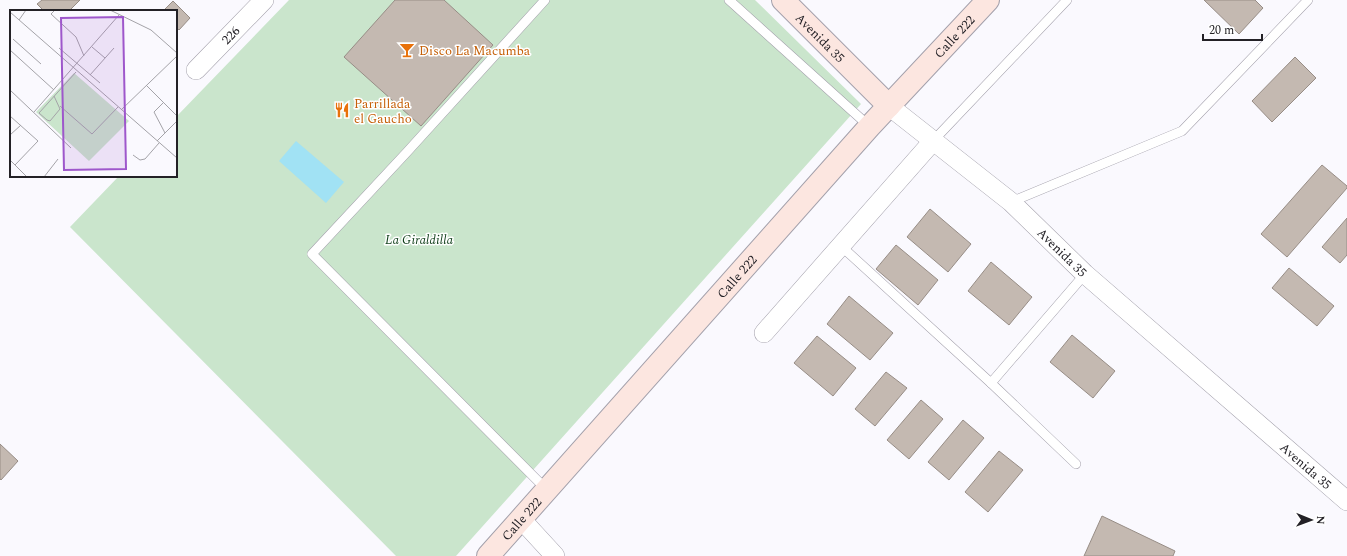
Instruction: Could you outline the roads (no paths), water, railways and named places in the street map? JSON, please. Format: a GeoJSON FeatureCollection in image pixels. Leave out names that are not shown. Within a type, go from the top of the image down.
{"type":"FeatureCollection","features":[{"type":"Feature","properties":{"kind":"main road","name":"Avenida 35"},"geometry":{"type":"LineString","coordinates":[[783,0],[889,106]]}},
{"type":"Feature","properties":{"kind":"main road","name":"Calle 222"},"geometry":{"type":"LineString","coordinates":[[488,556],[870,126],[988,0]]}},
{"type":"Feature","properties":{"kind":"street","name":"226"},"geometry":{"type":"LineString","coordinates":[[196,70],[264,0]]}},
{"type":"Feature","properties":{"kind":"street","name":"Avenida 35"},"geometry":{"type":"LineString","coordinates":[[889,106],[1011,202],[1085,274],[1347,500]]}},
{"type":"Feature","properties":{"kind":"street"},"geometry":{"type":"LineString","coordinates":[[764,333],[933,141]]}},
{"type":"Feature","properties":{"kind":"street"},"geometry":{"type":"LineString","coordinates":[[521,519],[555,556]]}},
{"type":"Feature","properties":{"kind":"lane"},"geometry":{"type":"LineString","coordinates":[[545,0],[312,254],[547,490]]}},
{"type":"Feature","properties":{"kind":"lane"},"geometry":{"type":"LineString","coordinates":[[730,0],[870,126]]}},
{"type":"Feature","properties":{"kind":"lane"},"geometry":{"type":"LineString","coordinates":[[933,141],[1067,0]]}},
{"type":"Feature","properties":{"kind":"lane"},"geometry":{"type":"LineString","coordinates":[[1011,202],[1182,131],[1308,0]]}},
{"type":"Feature","properties":{"kind":"lane"},"geometry":{"type":"LineString","coordinates":[[841,246],[991,383],[1076,464]]}},
{"type":"Feature","properties":{"kind":"lane"},"geometry":{"type":"LineString","coordinates":[[991,383],[1085,274]]}},
{"type":"Feature","properties":{"kind":"water"},"geometry":{"type":"Polygon","coordinates":[[[296,141],[344,182],[326,203],[279,161],[296,141]]]}},
{"type":"Feature","properties":{"kind":"place","name":"Disco La Macumba"},"geometry":{"type":"Point","coordinates":[407,50]}},
{"type":"Feature","properties":{"kind":"place","name":"Parrillada el Gaucho"},"geometry":{"type":"Point","coordinates":[342,110]}},
{"type":"Feature","properties":{"kind":"park label","name":"La Giraldilla"},"geometry":{"type":"Point","coordinates":[419,239]}}]}
